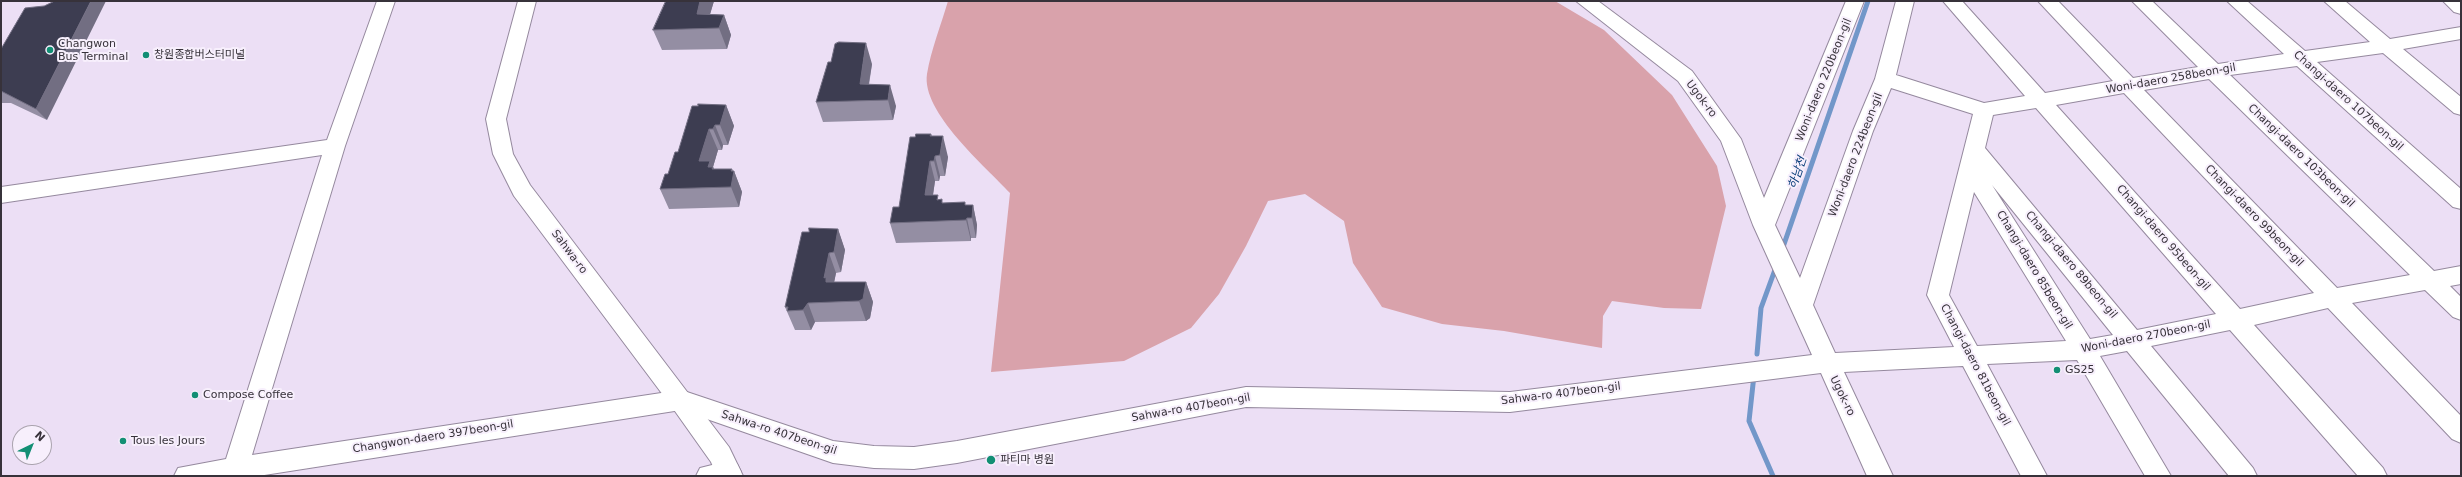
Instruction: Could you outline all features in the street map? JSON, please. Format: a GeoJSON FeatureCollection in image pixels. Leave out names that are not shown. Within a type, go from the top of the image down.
{"type":"FeatureCollection","features":[{"type":"Feature","properties":{"kind":"street"},"geometry":{"type":"LineString","coordinates":[[236,467],[335,146],[386,1]]}},
{"type":"Feature","properties":{"kind":"street","name":"Sahwa-ro"},"geometry":{"type":"LineString","coordinates":[[527,1],[496,119],[503,154],[522,190],[720,455],[722,475]]}},
{"type":"Feature","properties":{"kind":"street","name":"Ugok-ro"},"geometry":{"type":"LineString","coordinates":[[1585,1],[1633,35],[1685,76],[1731,139],[1766,230],[1826,363],[1880,476]]}},
{"type":"Feature","properties":{"kind":"street","name":"Woni-daero 220beon-gil"},"geometry":{"type":"LineString","coordinates":[[1766,230],[1855,1]]}},
{"type":"Feature","properties":{"kind":"street","name":"Woni-daero 224beon-gil"},"geometry":{"type":"LineString","coordinates":[[1798,300],[1863,131],[1885,79],[1905,1]]}},
{"type":"Feature","properties":{"kind":"street","name":"Changi-daero 95beon-gil"},"geometry":{"type":"LineString","coordinates":[[1952,1],[2044,102],[2234,320],[2374,476]]}},
{"type":"Feature","properties":{"kind":"street","name":"Changi-daero 99beon-gil"},"geometry":{"type":"LineString","coordinates":[[2047,1],[2461,432]]}},
{"type":"Feature","properties":{"kind":"street","name":"Changi-daero 103beon-gil"},"geometry":{"type":"LineString","coordinates":[[2142,1],[2461,311]]}},
{"type":"Feature","properties":{"kind":"street","name":"Changi-daero 107beon-gil"},"geometry":{"type":"LineString","coordinates":[[2236,1],[2461,201]]}},
{"type":"Feature","properties":{"kind":"street"},"geometry":{"type":"LineString","coordinates":[[2333,1],[2461,108]]}},
{"type":"Feature","properties":{"kind":"street"},"geometry":{"type":"LineString","coordinates":[[2452,1],[2461,8]]}},
{"type":"Feature","properties":{"kind":"street","name":"Woni-daero 258beon-gil"},"geometry":{"type":"LineString","coordinates":[[1885,79],[1984,110],[2044,102],[2214,71],[2386,46],[2461,33]]}},
{"type":"Feature","properties":{"kind":"street","name":"Changi-daero 81beon-gil"},"geometry":{"type":"LineString","coordinates":[[1984,110],[1938,295],[2034,476]]}},
{"type":"Feature","properties":{"kind":"street"},"geometry":{"type":"LineString","coordinates":[[1,195],[335,146]]}},
{"type":"Feature","properties":{"kind":"street","name":"Changi-daero 89beon-gil"},"geometry":{"type":"LineString","coordinates":[[1972,158],[2133,340],[2244,476]]}},
{"type":"Feature","properties":{"kind":"street","name":"Changi-daero 85beon-gil"},"geometry":{"type":"LineString","coordinates":[[1972,158],[2158,476]]}},
{"type":"Feature","properties":{"kind":"street","name":"Woni-daero 270beon-gil"},"geometry":{"type":"LineString","coordinates":[[1788,369],[1826,363],[2084,350],[2234,320],[2332,298],[2430,282],[2461,275]]}},
{"type":"Feature","properties":{"kind":"street","name":"Sahwa-ro 407beon-gil"},"geometry":{"type":"LineString","coordinates":[[680,400],[833,452],[874,457],[914,458],[957,452],[1246,397],[1380,402],[1510,402],[1712,376],[1788,369]]}},
{"type":"Feature","properties":{"kind":"street","name":"Changwon-daero 397beon-gil"},"geometry":{"type":"LineString","coordinates":[[187,476],[236,467],[680,400]]}},
{"type":"Feature","properties":{"kind":"shaded area"},"geometry":{"type":"Polygon","coordinates":[[[948,1],[1555,1],[1604,30],[1672,95],[1717,166],[1726,206],[1701,309],[1664,308],[1612,301],[1603,316],[1602,348],[1504,331],[1442,324],[1382,307],[1353,263],[1344,221],[1305,194],[1268,201],[1246,246],[1219,294],[1191,328],[1124,361],[991,372],[1010,193],[957,138],[934,105],[928,89],[927,74],[929,65],[948,1]]]}},
{"type":"Feature","properties":{"kind":"building","name":"Changwon Bus Terminal"},"geometry":{"type":"Polygon","coordinates":[[[55,1],[91,1],[36,109],[1,91],[1,49],[25,8],[44,6],[55,1]]]}},
{"type":"Feature","properties":{"kind":"building"},"geometry":{"type":"Polygon","coordinates":[[[666,1],[700,1],[697,14],[724,15],[719,28],[653,30],[666,1]]]}},
{"type":"Feature","properties":{"kind":"building"},"geometry":{"type":"Polygon","coordinates":[[[839,42],[866,43],[860,84],[890,85],[888,100],[816,102],[828,62],[831,62],[835,44],[839,42]]]}},
{"type":"Feature","properties":{"kind":"building"},"geometry":{"type":"Polygon","coordinates":[[[698,104],[726,105],[720,125],[715,125],[713,129],[709,129],[699,161],[710,161],[708,167],[713,167],[712,169],[732,169],[731,171],[734,171],[731,187],[660,189],[665,174],[668,174],[675,152],[678,152],[692,106],[698,106],[698,104]]]}},
{"type":"Feature","properties":{"kind":"building"},"geometry":{"type":"Polygon","coordinates":[[[916,134],[943,136],[940,155],[935,156],[934,161],[930,161],[925,195],[938,195],[937,200],[942,199],[942,203],[965,202],[965,205],[973,205],[972,218],[967,218],[966,220],[890,223],[893,207],[899,207],[910,137],[915,137],[916,134]]]}},
{"type":"Feature","properties":{"kind":"building"},"geometry":{"type":"Polygon","coordinates":[[[809,228],[838,229],[834,252],[829,253],[824,278],[826,277],[826,282],[866,282],[863,299],[859,301],[808,303],[803,310],[787,311],[788,307],[785,307],[802,232],[809,232],[809,228]]]}},
{"type":"Feature","properties":{"kind":"waterway","name":"하남천"},"geometry":{"type":"LineString","coordinates":[[1782,250],[1868,1]]}},
{"type":"Feature","properties":{"kind":"waterway","name":"하남천"},"geometry":{"type":"LineString","coordinates":[[1757,354],[1761,308],[1776,267]]}},
{"type":"Feature","properties":{"kind":"waterway"},"geometry":{"type":"LineString","coordinates":[[1754,375],[1749,421],[1773,476]]}},
{"type":"Feature","properties":{"kind":"place","name":"Changwon Bus Terminal"},"geometry":{"type":"Point","coordinates":[50,50]}},
{"type":"Feature","properties":{"kind":"place","name":"창원종합버스터미널"},"geometry":{"type":"Point","coordinates":[146,55]}},
{"type":"Feature","properties":{"kind":"place","name":"GS25"},"geometry":{"type":"Point","coordinates":[2057,370]}},
{"type":"Feature","properties":{"kind":"place","name":"Compose Coffee"},"geometry":{"type":"Point","coordinates":[195,395]}},
{"type":"Feature","properties":{"kind":"place","name":"Tous les Jours"},"geometry":{"type":"Point","coordinates":[123,441]}},
{"type":"Feature","properties":{"kind":"place","name":"파티마 병원"},"geometry":{"type":"Point","coordinates":[991,460]}}]}
